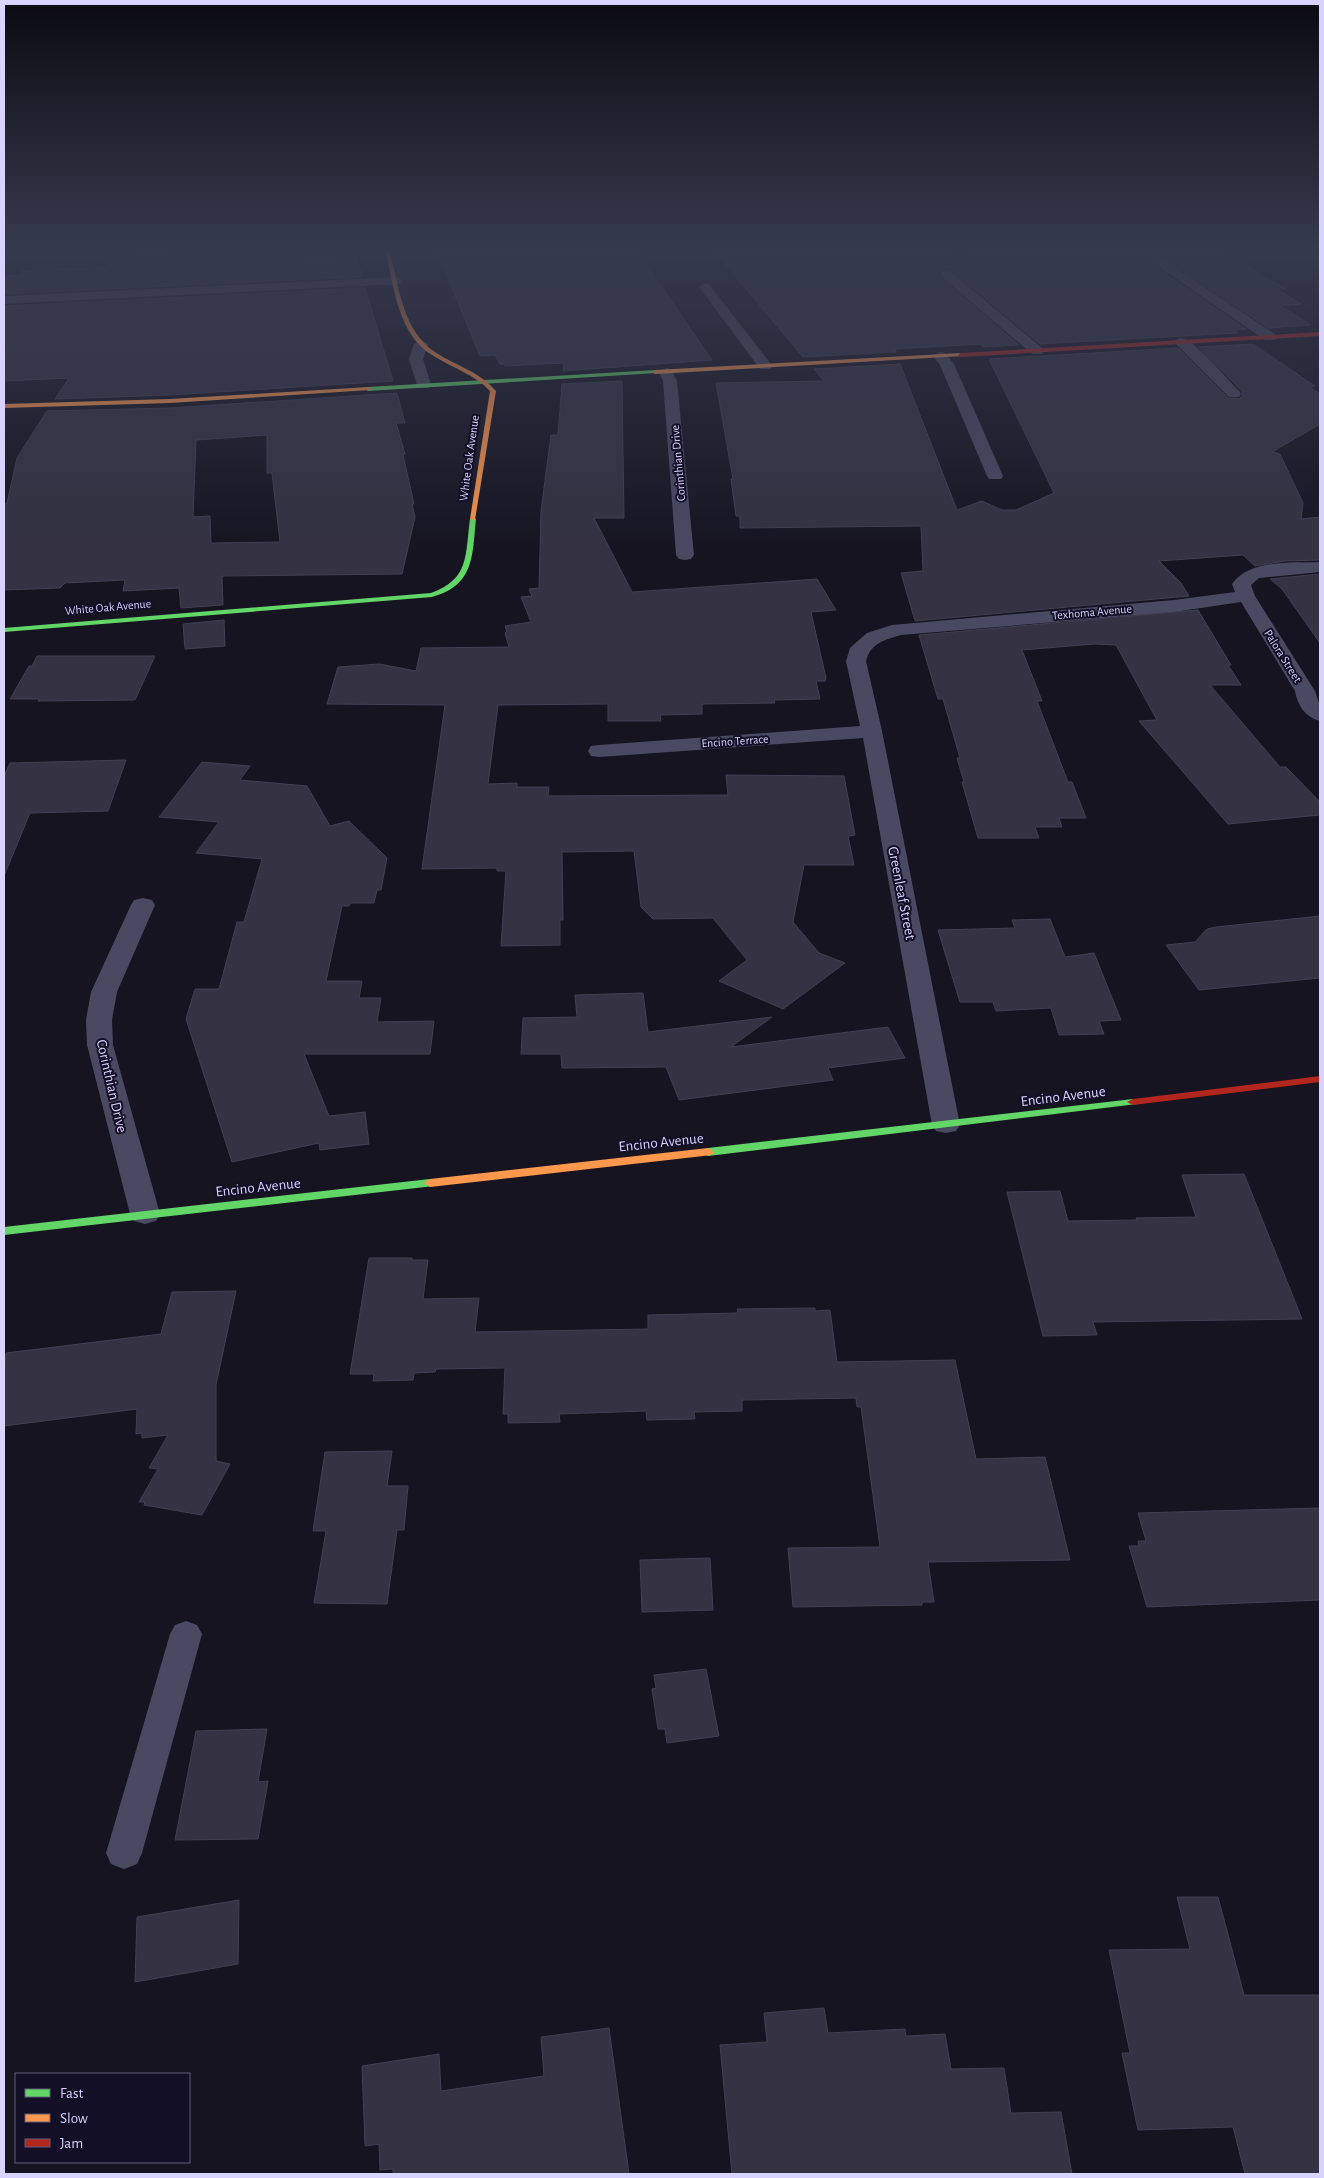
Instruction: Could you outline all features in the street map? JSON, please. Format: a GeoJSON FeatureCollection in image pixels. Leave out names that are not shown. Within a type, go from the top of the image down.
{"type":"FeatureCollection","features":[{"type":"Feature","properties":{"kind":"street"},"geometry":{"type":"LineString","coordinates":[[418,348],[415,361],[424,385]]}},
{"type":"Feature","properties":{"kind":"street"},"geometry":{"type":"LineString","coordinates":[[426,348],[487,382]]}},
{"type":"Feature","properties":{"kind":"street"},"geometry":{"type":"LineString","coordinates":[[751,348],[765,366]]}},
{"type":"Feature","properties":{"kind":"street"},"geometry":{"type":"LineString","coordinates":[[1033,348],[1037,351]]}},
{"type":"Feature","properties":{"kind":"street"},"geometry":{"type":"LineString","coordinates":[[4,406],[120,404],[1091,348]]}},
{"type":"Feature","properties":{"kind":"street"},"geometry":{"type":"LineString","coordinates":[[1189,348],[1203,360],[1234,394]]}},
{"type":"Feature","properties":{"kind":"street"},"geometry":{"type":"LineString","coordinates":[[940,356],[947,364],[995,476]]}},
{"type":"Feature","properties":{"kind":"street","name":"Corinthian Drive"},"geometry":{"type":"LineString","coordinates":[[666,372],[670,381],[686,555]]}},
{"type":"Feature","properties":{"kind":"street","name":"White Oak Avenue"},"geometry":{"type":"LineString","coordinates":[[4,630],[418,597],[437,594],[454,587],[462,580],[465,573],[479,493],[493,391],[487,382]]}},
{"type":"Feature","properties":{"kind":"street"},"geometry":{"type":"LineString","coordinates":[[1246,596],[1241,584],[1253,574],[1275,570],[1320,567]]}},
{"type":"Feature","properties":{"kind":"street","name":"Texhoma Avenue"},"geometry":{"type":"LineString","coordinates":[[856,661],[860,648],[874,637],[899,629],[1174,606],[1246,596]]}},
{"type":"Feature","properties":{"kind":"street","name":"Palora Street"},"geometry":{"type":"LineString","coordinates":[[1246,596],[1305,691],[1306,703],[1320,715]]}},
{"type":"Feature","properties":{"kind":"street","name":"Greenleaf Street"},"geometry":{"type":"LineString","coordinates":[[856,661],[872,731],[946,1125]]}},
{"type":"Feature","properties":{"kind":"street","name":"Encino Terrace"},"geometry":{"type":"LineString","coordinates":[[598,751],[872,731]]}},
{"type":"Feature","properties":{"kind":"street","name":"Corinthian Drive"},"geometry":{"type":"LineString","coordinates":[[143,905],[104,992],[99,1020],[100,1045],[145,1214]]}},
{"type":"Feature","properties":{"kind":"street","name":"Encino Avenue"},"geometry":{"type":"LineString","coordinates":[[4,1231],[946,1125],[1320,1079]]}},
{"type":"Feature","properties":{"kind":"lane"},"geometry":{"type":"LineString","coordinates":[[124,1853],[186,1634]]}},
{"type":"Feature","properties":{"kind":"building"},"geometry":{"type":"Polygon","coordinates":[[[4,348],[383,348],[393,381],[170,395],[55,399],[69,378],[4,381],[4,348]]]}},
{"type":"Feature","properties":{"kind":"building"},"geometry":{"type":"Polygon","coordinates":[[[477,348],[704,348],[712,360],[563,371],[564,363],[505,366],[505,364],[500,364],[495,355],[480,356],[477,348]]]}},
{"type":"Feature","properties":{"kind":"building"},"geometry":{"type":"Polygon","coordinates":[[[795,348],[918,348],[895,349],[896,352],[803,357],[795,348]]]}},
{"type":"Feature","properties":{"kind":"building"},"geometry":{"type":"Polygon","coordinates":[[[1178,348],[1228,398],[1239,399],[1243,395],[1241,390],[1200,348],[1258,348],[1315,386],[1310,387],[1320,394],[1320,424],[1272,452],[1280,454],[1303,503],[1301,519],[1320,517],[1320,560],[1285,561],[1255,566],[1243,555],[1159,561],[1181,583],[1189,596],[915,621],[901,573],[923,571],[921,526],[740,528],[740,516],[736,516],[731,479],[733,479],[716,383],[824,381],[814,369],[900,364],[957,510],[982,501],[1002,510],[1016,510],[1054,493],[989,359],[1178,348]]]}},
{"type":"Feature","properties":{"kind":"building"},"geometry":{"type":"Polygon","coordinates":[[[622,381],[624,518],[594,518],[632,592],[817,579],[836,610],[811,612],[826,678],[825,681],[816,681],[820,699],[774,700],[775,703],[702,704],[702,714],[660,715],[661,721],[608,721],[608,704],[498,705],[488,784],[517,783],[517,787],[549,787],[548,796],[728,795],[726,775],[844,776],[855,835],[848,836],[854,865],[804,865],[793,922],[819,953],[845,963],[783,1009],[719,981],[747,960],[713,918],[653,919],[641,907],[634,851],[562,852],[563,920],[560,920],[560,945],[501,946],[506,871],[497,871],[497,868],[422,869],[445,705],[327,704],[338,667],[379,664],[416,671],[421,648],[509,647],[505,626],[531,622],[521,597],[532,596],[529,589],[539,588],[541,511],[551,435],[558,435],[562,384],[622,381]]]}},
{"type":"Feature","properties":{"kind":"building"},"geometry":{"type":"Polygon","coordinates":[[[397,393],[405,423],[396,423],[405,454],[403,455],[415,517],[402,574],[222,576],[223,605],[181,608],[179,588],[123,591],[125,580],[65,583],[60,588],[4,590],[4,505],[7,503],[17,458],[47,411],[170,408],[397,393]],[[267,435],[196,440],[193,517],[210,516],[211,543],[280,542],[272,473],[267,473],[267,435]]]}},
{"type":"Feature","properties":{"kind":"building"},"geometry":{"type":"Polygon","coordinates":[[[1320,574],[1320,643],[1282,589],[1270,579],[1320,574]]]}},
{"type":"Feature","properties":{"kind":"building"},"geometry":{"type":"Polygon","coordinates":[[[1198,610],[1241,685],[1210,685],[1280,767],[1286,767],[1320,802],[1320,815],[1228,824],[1139,721],[1157,720],[1116,645],[1094,644],[1022,650],[1042,701],[1037,701],[1068,782],[1072,782],[1086,818],[1059,818],[1062,827],[1035,827],[1039,838],[978,838],[962,782],[964,782],[957,758],[960,758],[943,699],[938,699],[919,635],[1198,610]]]}},
{"type":"Feature","properties":{"kind":"building"},"geometry":{"type":"Polygon","coordinates":[[[224,620],[225,646],[185,649],[183,624],[224,620]]]}},
{"type":"Feature","properties":{"kind":"building"},"geometry":{"type":"Polygon","coordinates":[[[37,656],[155,656],[135,700],[38,701],[39,699],[10,699],[37,656]]]}},
{"type":"Feature","properties":{"kind":"building"},"geometry":{"type":"Polygon","coordinates":[[[126,760],[108,811],[30,813],[4,876],[4,776],[10,763],[126,760]]]}},
{"type":"Feature","properties":{"kind":"building"},"geometry":{"type":"Polygon","coordinates":[[[202,762],[250,766],[240,780],[307,786],[330,826],[349,821],[387,858],[381,890],[377,890],[374,903],[350,903],[349,906],[342,906],[326,981],[362,981],[359,998],[381,998],[377,1022],[434,1021],[430,1054],[304,1054],[329,1116],[365,1112],[369,1144],[320,1150],[319,1143],[232,1162],[186,1019],[195,989],[219,989],[237,922],[244,922],[262,859],[196,853],[219,822],[159,817],[202,762]]]}},
{"type":"Feature","properties":{"kind":"building"},"geometry":{"type":"Polygon","coordinates":[[[1320,916],[1320,978],[1199,990],[1166,945],[1195,942],[1207,929],[1216,927],[1320,916]]]}},
{"type":"Feature","properties":{"kind":"building"},"geometry":{"type":"Polygon","coordinates":[[[1050,919],[1065,957],[1094,953],[1121,1020],[1099,1021],[1104,1034],[1059,1035],[1051,1008],[996,1011],[993,1002],[960,1002],[938,930],[1015,928],[1012,920],[1050,919]]]}},
{"type":"Feature","properties":{"kind":"building"},"geometry":{"type":"Polygon","coordinates":[[[643,993],[648,1032],[772,1017],[731,1047],[888,1027],[905,1058],[828,1068],[833,1080],[679,1100],[666,1067],[562,1068],[561,1054],[521,1054],[523,1018],[577,1017],[575,995],[643,993]]]}},
{"type":"Feature","properties":{"kind":"building"},"geometry":{"type":"Polygon","coordinates":[[[1244,1174],[1302,1319],[1093,1322],[1097,1335],[1043,1336],[1007,1192],[1060,1191],[1068,1221],[1196,1217],[1182,1175],[1244,1174]]]}},
{"type":"Feature","properties":{"kind":"building"},"geometry":{"type":"Polygon","coordinates":[[[369,1258],[428,1260],[423,1299],[479,1298],[475,1332],[648,1329],[648,1315],[738,1313],[737,1309],[815,1308],[815,1311],[830,1310],[837,1362],[955,1360],[976,1459],[1045,1457],[1070,1560],[928,1562],[934,1602],[922,1602],[922,1605],[793,1607],[788,1548],[880,1547],[861,1407],[857,1407],[856,1398],[742,1400],[742,1411],[694,1412],[695,1419],[647,1420],[646,1411],[559,1414],[560,1422],[508,1423],[508,1414],[503,1414],[505,1368],[436,1369],[435,1372],[414,1373],[413,1380],[373,1381],[374,1374],[350,1374],[369,1258]]]}},
{"type":"Feature","properties":{"kind":"building"},"geometry":{"type":"Polygon","coordinates":[[[236,1291],[216,1385],[216,1461],[230,1464],[202,1515],[144,1505],[145,1502],[139,1502],[158,1469],[149,1468],[168,1435],[142,1438],[142,1433],[136,1434],[137,1409],[4,1426],[6,1353],[161,1334],[172,1292],[236,1291]]]}},
{"type":"Feature","properties":{"kind":"building"},"geometry":{"type":"Polygon","coordinates":[[[392,1451],[387,1486],[408,1486],[404,1530],[397,1530],[387,1604],[314,1603],[326,1531],[313,1531],[325,1452],[392,1451]]]}},
{"type":"Feature","properties":{"kind":"building"},"geometry":{"type":"Polygon","coordinates":[[[1320,1508],[1320,1600],[1147,1607],[1129,1546],[1139,1546],[1138,1541],[1146,1541],[1138,1513],[1320,1508]]]}},
{"type":"Feature","properties":{"kind":"building"},"geometry":{"type":"Polygon","coordinates":[[[710,1558],[713,1610],[642,1612],[640,1560],[710,1558]]]}},
{"type":"Feature","properties":{"kind":"building"},"geometry":{"type":"Polygon","coordinates":[[[706,1669],[719,1736],[667,1743],[665,1729],[658,1729],[652,1689],[656,1688],[654,1675],[706,1669]]]}},
{"type":"Feature","properties":{"kind":"building"},"geometry":{"type":"Polygon","coordinates":[[[267,1729],[258,1782],[268,1781],[258,1839],[175,1840],[196,1731],[267,1729]]]}},
{"type":"Feature","properties":{"kind":"building"},"geometry":{"type":"Polygon","coordinates":[[[1177,1897],[1218,1897],[1244,1995],[1320,1995],[1320,2174],[1245,2174],[1233,2127],[1138,2130],[1122,2053],[1130,2053],[1109,1950],[1190,1949],[1177,1897]]]}},
{"type":"Feature","properties":{"kind":"building"},"geometry":{"type":"Polygon","coordinates":[[[239,1900],[238,1964],[135,1982],[137,1917],[239,1900]]]}},
{"type":"Feature","properties":{"kind":"building"},"geometry":{"type":"Polygon","coordinates":[[[824,2008],[828,2033],[905,2029],[906,2036],[945,2034],[951,2069],[1004,2068],[1011,2113],[1061,2112],[1072,2174],[732,2174],[720,2045],[767,2042],[764,2013],[824,2008]]]}},
{"type":"Feature","properties":{"kind":"building"},"geometry":{"type":"Polygon","coordinates":[[[609,2028],[629,2174],[393,2174],[393,2169],[380,2170],[379,2144],[365,2146],[362,2066],[439,2054],[441,2091],[544,2076],[541,2037],[609,2028]]]}},
{"type":"Feature","properties":{"kind":"traffic: fast"},"geometry":{"type":"LineString","coordinates":[[368,389],[655,372]]}},
{"type":"Feature","properties":{"kind":"traffic: fast"},"geometry":{"type":"LineString","coordinates":[[4,630],[432,595],[446,590],[462,576],[469,556],[473,519]]}},
{"type":"Feature","properties":{"kind":"traffic: fast"},"geometry":{"type":"LineString","coordinates":[[708,1152],[1133,1102]]}},
{"type":"Feature","properties":{"kind":"traffic: fast"},"geometry":{"type":"LineString","coordinates":[[4,1231],[430,1183]]}},
{"type":"Feature","properties":{"kind":"traffic: slow"},"geometry":{"type":"LineString","coordinates":[[425,348],[440,358],[480,378],[493,391],[473,519]]}},
{"type":"Feature","properties":{"kind":"traffic: slow"},"geometry":{"type":"LineString","coordinates":[[655,372],[961,355]]}},
{"type":"Feature","properties":{"kind":"traffic: slow"},"geometry":{"type":"LineString","coordinates":[[4,406],[170,401],[368,389]]}},
{"type":"Feature","properties":{"kind":"traffic: slow"},"geometry":{"type":"LineString","coordinates":[[430,1183],[708,1152]]}},
{"type":"Feature","properties":{"kind":"traffic: jam"},"geometry":{"type":"LineString","coordinates":[[961,355],[1087,348]]}},
{"type":"Feature","properties":{"kind":"traffic: jam"},"geometry":{"type":"LineString","coordinates":[[1133,1102],[1320,1079]]}}]}
